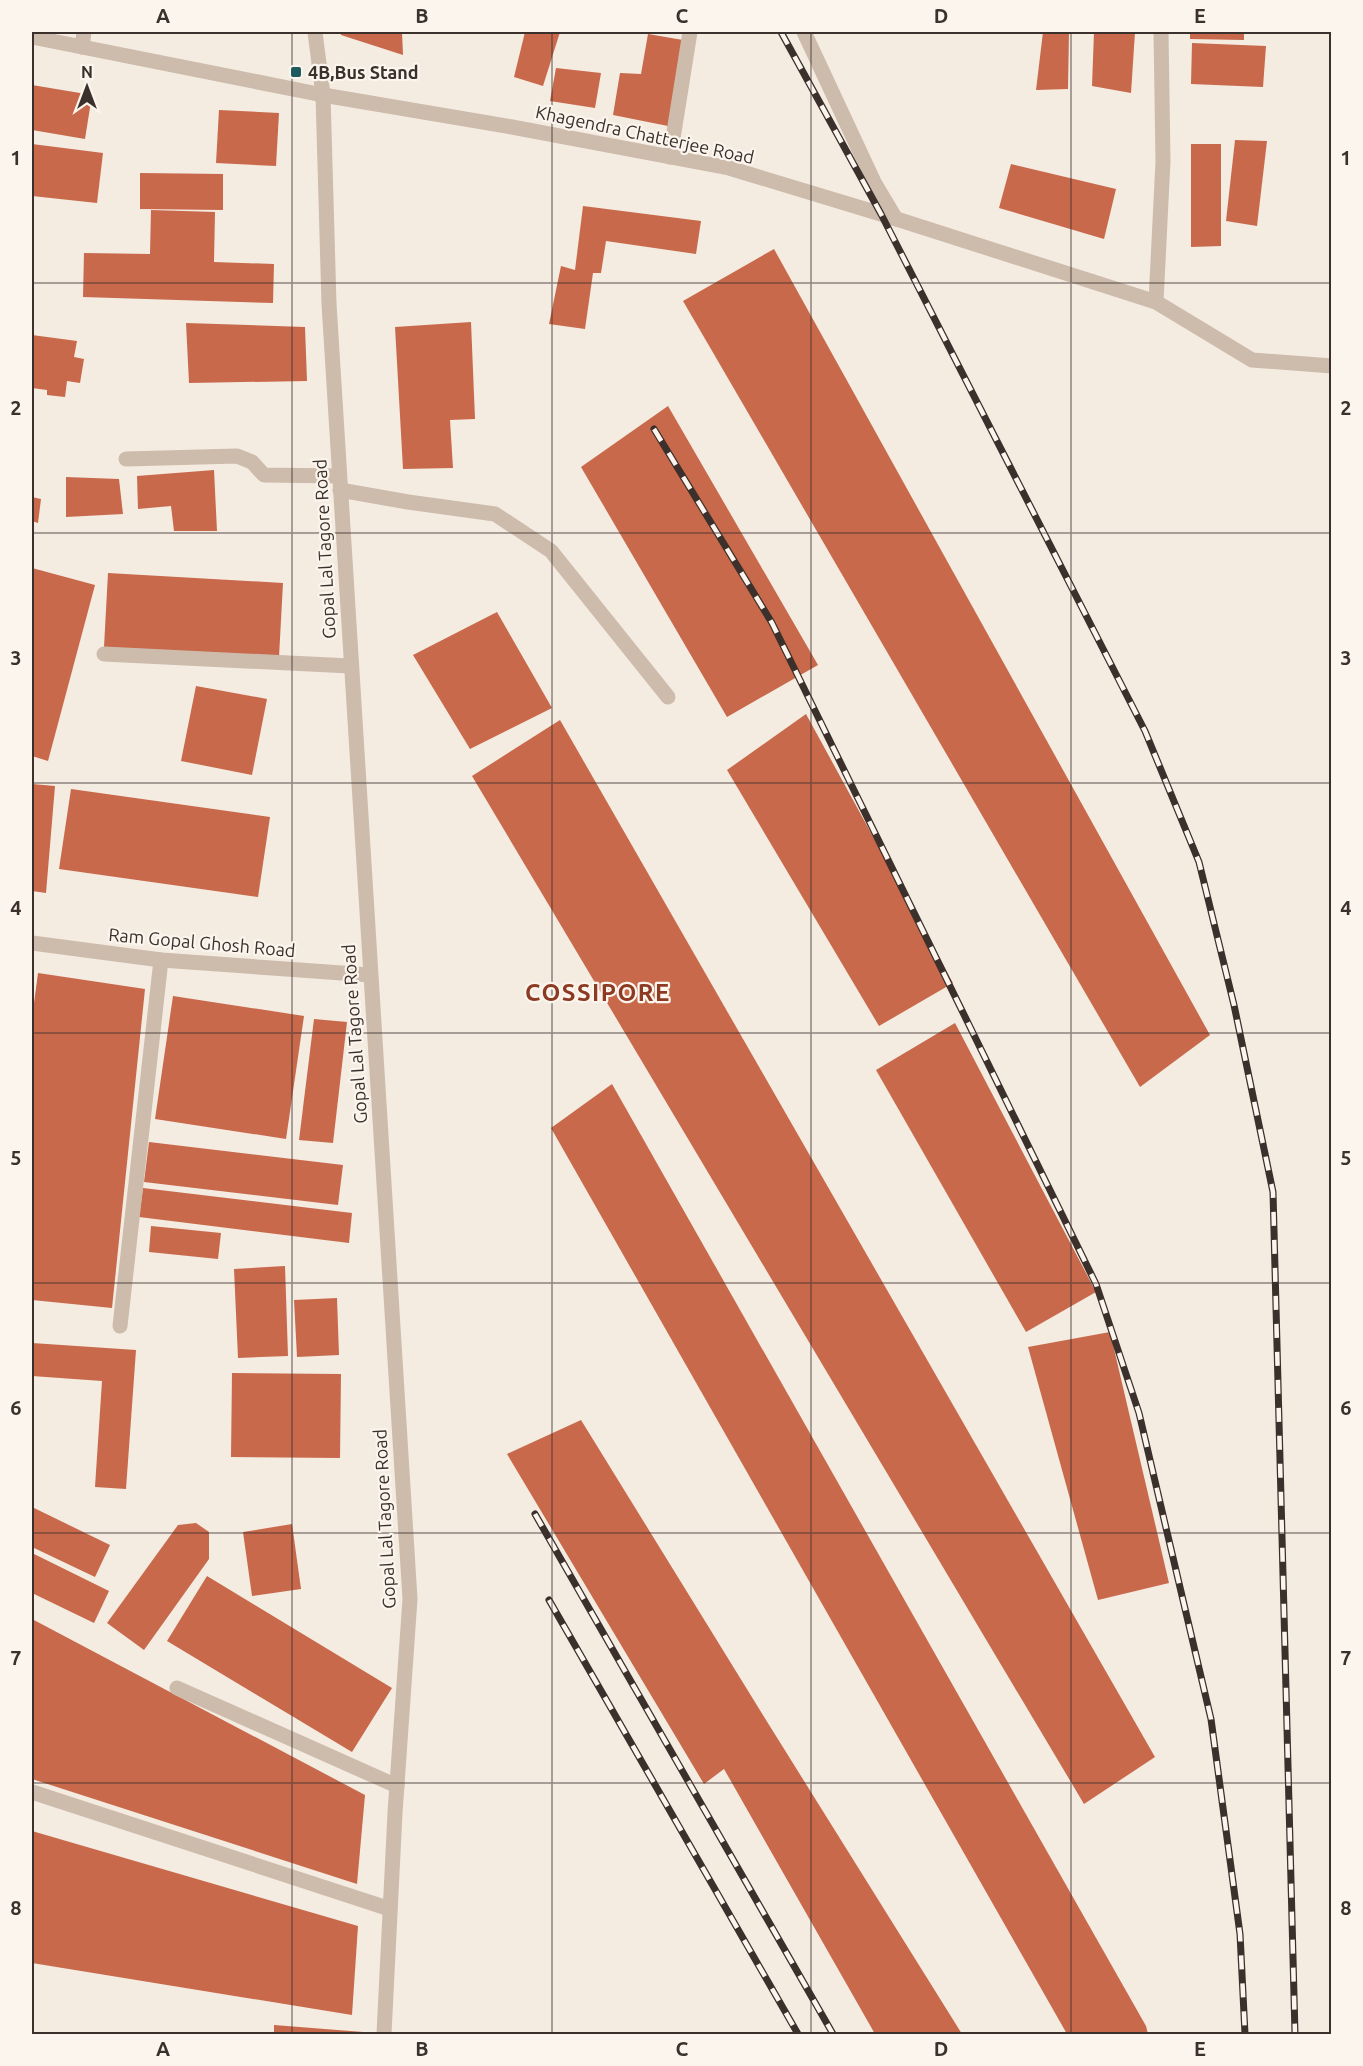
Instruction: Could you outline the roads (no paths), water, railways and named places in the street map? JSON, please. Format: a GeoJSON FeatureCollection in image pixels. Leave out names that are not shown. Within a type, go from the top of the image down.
{"type":"FeatureCollection","features":[{"type":"Feature","properties":{"kind":"street"},"geometry":{"type":"LineString","coordinates":[[82,47],[84,32]]}},
{"type":"Feature","properties":{"kind":"street","name":"Gopal Lal Tagore Road"},"geometry":{"type":"LineString","coordinates":[[315,32],[323,95],[329,304],[410,1599],[397,1786],[384,2034]]}},
{"type":"Feature","properties":{"kind":"street"},"geometry":{"type":"LineString","coordinates":[[670,157],[690,32]]}},
{"type":"Feature","properties":{"kind":"street"},"geometry":{"type":"LineString","coordinates":[[804,32],[874,182],[896,219]]}},
{"type":"Feature","properties":{"kind":"street"},"geometry":{"type":"LineString","coordinates":[[1156,302],[1163,161],[1161,32]]}},
{"type":"Feature","properties":{"kind":"street","name":"Khagendra Chatterjee Road"},"geometry":{"type":"LineString","coordinates":[[32,38],[323,95],[512,127],[729,168],[1156,302],[1252,360],[1332,366]]}},
{"type":"Feature","properties":{"kind":"street"},"geometry":{"type":"LineString","coordinates":[[126,459],[237,456],[252,462],[264,475],[340,483],[495,514],[551,552],[668,697]]}},
{"type":"Feature","properties":{"kind":"street"},"geometry":{"type":"LineString","coordinates":[[104,654],[350,666]]}},
{"type":"Feature","properties":{"kind":"street","name":"Ram Gopal Ghosh Road"},"geometry":{"type":"LineString","coordinates":[[32,943],[161,960],[370,975]]}},
{"type":"Feature","properties":{"kind":"street"},"geometry":{"type":"LineString","coordinates":[[120,1326],[161,960]]}},
{"type":"Feature","properties":{"kind":"street"},"geometry":{"type":"LineString","coordinates":[[177,1688],[397,1786]]}},
{"type":"Feature","properties":{"kind":"street"},"geometry":{"type":"LineString","coordinates":[[32,1792],[390,1909]]}},
{"type":"Feature","properties":{"kind":"railway"},"geometry":{"type":"LineString","coordinates":[[781,32],[881,214],[1145,731],[1199,862],[1234,1005],[1273,1192],[1295,2034]]}},
{"type":"Feature","properties":{"kind":"railway"},"geometry":{"type":"LineString","coordinates":[[654,429],[772,623],[1096,1284],[1139,1413],[1211,1719],[1240,1934],[1245,2034]]}},
{"type":"Feature","properties":{"kind":"railway"},"geometry":{"type":"LineString","coordinates":[[535,1514],[833,2034]]}},
{"type":"Feature","properties":{"kind":"railway"},"geometry":{"type":"LineString","coordinates":[[549,1600],[798,2034]]}},
{"type":"Feature","properties":{"kind":"place","name":"4B,Bus Stand"},"geometry":{"type":"Point","coordinates":[296,72]}},
{"type":"Feature","properties":{"kind":"district","name":"COSSIPORE"},"geometry":{"type":"Point","coordinates":[598,992]}}]}
